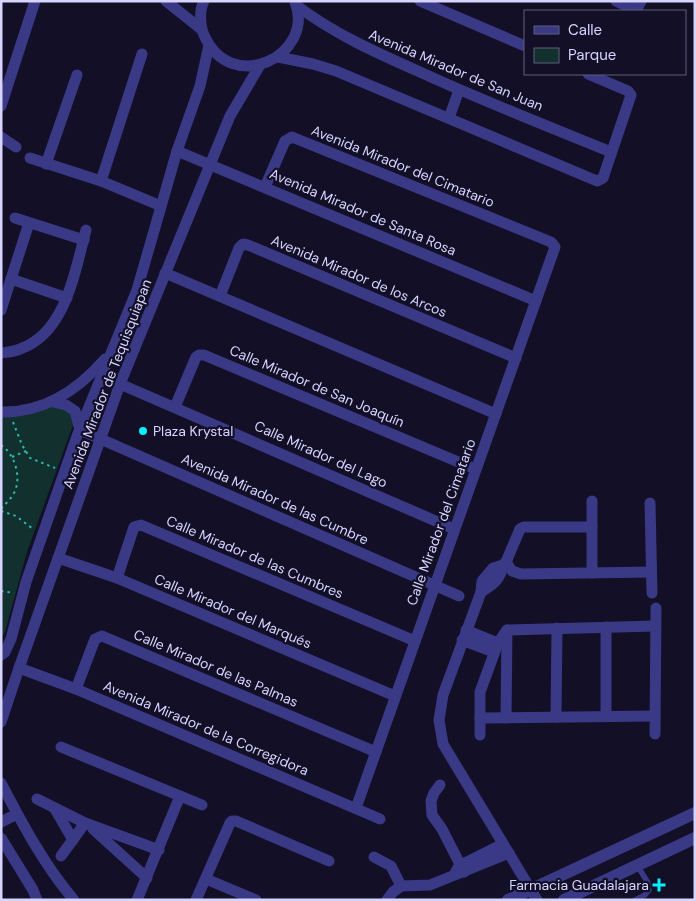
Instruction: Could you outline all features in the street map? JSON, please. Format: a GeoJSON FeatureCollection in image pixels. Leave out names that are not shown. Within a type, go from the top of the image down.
{"type":"FeatureCollection","features":[{"type":"Feature","properties":{"kind":"street"},"geometry":{"type":"LineString","coordinates":[[1,106],[35,1]]}},
{"type":"Feature","properties":{"kind":"street"},"geometry":{"type":"LineString","coordinates":[[166,1],[202,29]]}},
{"type":"Feature","properties":{"kind":"street"},"geometry":{"type":"LineString","coordinates":[[204,1],[202,5],[202,29],[209,45],[223,59],[241,66],[260,65],[278,57],[291,43],[298,24],[295,3]]}},
{"type":"Feature","properties":{"kind":"street"},"geometry":{"type":"LineString","coordinates":[[420,1],[524,46]]}},
{"type":"Feature","properties":{"kind":"street"},"geometry":{"type":"LineString","coordinates":[[616,1],[634,8],[638,7],[641,1]]}},
{"type":"Feature","properties":{"kind":"street","name":"Avenida Mirador de San Juan"},"geometry":{"type":"LineString","coordinates":[[295,3],[316,20],[360,46],[459,90],[611,152]]}},
{"type":"Feature","properties":{"kind":"street","name":"Avenida Mirador de Tequisquiapan"},"geometry":{"type":"LineString","coordinates":[[1,655],[5,652],[11,639],[26,582],[80,430],[110,352],[137,290],[177,151],[200,86],[209,45]]}},
{"type":"Feature","properties":{"kind":"street"},"geometry":{"type":"LineString","coordinates":[[101,181],[142,54]]}},
{"type":"Feature","properties":{"kind":"street"},"geometry":{"type":"LineString","coordinates":[[278,57],[336,71],[595,181],[600,181],[603,178],[631,95],[628,91],[590,75]]}},
{"type":"Feature","properties":{"kind":"street","name":"Avenida Mirador de Tequisquiapan"},"geometry":{"type":"LineString","coordinates":[[1,721],[120,384],[230,116],[260,65]]}},
{"type":"Feature","properties":{"kind":"street"},"geometry":{"type":"LineString","coordinates":[[46,164],[77,75]]}},
{"type":"Feature","properties":{"kind":"street"},"geometry":{"type":"LineString","coordinates":[[449,118],[459,90]]}},
{"type":"Feature","properties":{"kind":"street","name":"Avenida Mirador del Cimatario"},"geometry":{"type":"LineString","coordinates":[[265,187],[285,141],[292,137],[551,242],[554,246]]}},
{"type":"Feature","properties":{"kind":"street"},"geometry":{"type":"LineString","coordinates":[[1,138],[16,147]]}},
{"type":"Feature","properties":{"kind":"street","name":"Avenida Mirador de Santa Rosa"},"geometry":{"type":"LineString","coordinates":[[177,151],[536,301]]}},
{"type":"Feature","properties":{"kind":"street"},"geometry":{"type":"LineString","coordinates":[[30,158],[101,181],[162,206]]}},
{"type":"Feature","properties":{"kind":"street"},"geometry":{"type":"LineString","coordinates":[[1,353],[19,350],[49,330],[67,298],[85,235],[29,223],[15,218]]}},
{"type":"Feature","properties":{"kind":"street"},"geometry":{"type":"LineString","coordinates":[[1,310],[29,223]]}},
{"type":"Feature","properties":{"kind":"street","name":"Avenida Mirador de los Arcos"},"geometry":{"type":"LineString","coordinates":[[220,296],[239,248],[243,244],[248,245],[516,358]]}},
{"type":"Feature","properties":{"kind":"street","name":"Calle Mirador del Cimatario"},"geometry":{"type":"LineString","coordinates":[[356,808],[555,250],[554,246]]}},
{"type":"Feature","properties":{"kind":"street"},"geometry":{"type":"LineString","coordinates":[[165,274],[496,414]]}},
{"type":"Feature","properties":{"kind":"street"},"geometry":{"type":"LineString","coordinates":[[11,279],[67,298]]}},
{"type":"Feature","properties":{"kind":"street"},"geometry":{"type":"LineString","coordinates":[[1,342],[19,350]]}},
{"type":"Feature","properties":{"kind":"street"},"geometry":{"type":"LineString","coordinates":[[4,417],[53,402],[84,380],[110,352]]}},
{"type":"Feature","properties":{"kind":"street","name":"Calle Mirador de San Joaquín"},"geometry":{"type":"LineString","coordinates":[[175,407],[196,358],[199,355],[204,355],[476,469]]}},
{"type":"Feature","properties":{"kind":"street","name":"Calle Mirador del Lago"},"geometry":{"type":"LineString","coordinates":[[120,384],[454,529]]}},
{"type":"Feature","properties":{"kind":"street"},"geometry":{"type":"LineString","coordinates":[[53,402],[66,405],[76,411],[80,430]]}},
{"type":"Feature","properties":{"kind":"street","name":"Avenida Mirador de las Cumbre"},"geometry":{"type":"LineString","coordinates":[[80,430],[459,596]]}},
{"type":"Feature","properties":{"kind":"street"},"geometry":{"type":"LineString","coordinates":[[592,501],[592,573]]}},
{"type":"Feature","properties":{"kind":"street"},"geometry":{"type":"LineString","coordinates":[[650,503],[652,593]]}},
{"type":"Feature","properties":{"kind":"street","name":"Calle Mirador de las Cumbres"},"geometry":{"type":"LineString","coordinates":[[117,578],[134,528],[141,525],[415,641]]}},
{"type":"Feature","properties":{"kind":"street"},"geometry":{"type":"LineString","coordinates":[[534,894],[443,744],[439,720],[443,695],[481,592],[491,587],[501,575],[520,529],[524,527],[592,527]]}},
{"type":"Feature","properties":{"kind":"street","name":"Calle Mirador del Marqués"},"geometry":{"type":"LineString","coordinates":[[58,558],[117,578],[396,696]]}},
{"type":"Feature","properties":{"kind":"street"},"geometry":{"type":"LineString","coordinates":[[505,564],[515,573],[651,572]]}},
{"type":"Feature","properties":{"kind":"street"},"geometry":{"type":"LineString","coordinates":[[655,734],[656,608]]}},
{"type":"Feature","properties":{"kind":"street"},"geometry":{"type":"LineString","coordinates":[[507,630],[655,626]]}},
{"type":"Feature","properties":{"kind":"street"},"geometry":{"type":"LineString","coordinates":[[606,627],[606,716]]}},
{"type":"Feature","properties":{"kind":"street"},"geometry":{"type":"LineString","coordinates":[[556,628],[556,717]]}},
{"type":"Feature","properties":{"kind":"street"},"geometry":{"type":"LineString","coordinates":[[480,735],[480,692],[496,648],[507,630]]}},
{"type":"Feature","properties":{"kind":"street"},"geometry":{"type":"LineString","coordinates":[[506,718],[507,630]]}},
{"type":"Feature","properties":{"kind":"street"},"geometry":{"type":"LineString","coordinates":[[464,635],[496,648]]}},
{"type":"Feature","properties":{"kind":"street","name":"Calle Mirador de las Palmas"},"geometry":{"type":"LineString","coordinates":[[76,690],[95,639],[102,636],[376,752]]}},
{"type":"Feature","properties":{"kind":"street","name":"Avenida Mirador de la Corregidora"},"geometry":{"type":"LineString","coordinates":[[19,668],[76,690],[380,819]]}},
{"type":"Feature","properties":{"kind":"street"},"geometry":{"type":"LineString","coordinates":[[480,718],[655,716]]}},
{"type":"Feature","properties":{"kind":"street"},"geometry":{"type":"LineString","coordinates":[[60,747],[202,804]]}},
{"type":"Feature","properties":{"kind":"street"},"geometry":{"type":"LineString","coordinates":[[1,783],[17,814],[60,883],[74,900]]}},
{"type":"Feature","properties":{"kind":"street"},"geometry":{"type":"LineString","coordinates":[[440,785],[431,801],[432,815],[442,828],[459,871]]}},
{"type":"Feature","properties":{"kind":"street"},"geometry":{"type":"LineString","coordinates":[[137,900],[180,796]]}},
{"type":"Feature","properties":{"kind":"street"},"geometry":{"type":"LineString","coordinates":[[36,799],[87,823],[159,850]]}},
{"type":"Feature","properties":{"kind":"street"},"geometry":{"type":"LineString","coordinates":[[55,808],[73,840]]}},
{"type":"Feature","properties":{"kind":"street"},"geometry":{"type":"LineString","coordinates":[[508,900],[534,894],[695,812]]}},
{"type":"Feature","properties":{"kind":"street"},"geometry":{"type":"LineString","coordinates":[[1,822],[17,814]]}},
{"type":"Feature","properties":{"kind":"street"},"geometry":{"type":"LineString","coordinates":[[196,900],[232,821],[329,860]]}},
{"type":"Feature","properties":{"kind":"street"},"geometry":{"type":"LineString","coordinates":[[61,856],[87,823]]}},
{"type":"Feature","properties":{"kind":"street"},"geometry":{"type":"LineString","coordinates":[[87,823],[146,878]]}},
{"type":"Feature","properties":{"kind":"street"},"geometry":{"type":"LineString","coordinates":[[1,838],[33,890],[37,900]]}},
{"type":"Feature","properties":{"kind":"street"},"geometry":{"type":"LineString","coordinates":[[564,900],[695,838]]}},
{"type":"Feature","properties":{"kind":"street"},"geometry":{"type":"LineString","coordinates":[[387,900],[392,892],[401,886],[430,885],[442,882],[459,871],[506,849]]}},
{"type":"Feature","properties":{"kind":"street"},"geometry":{"type":"LineString","coordinates":[[374,857],[391,866],[401,886]]}},
{"type":"Feature","properties":{"kind":"street"},"geometry":{"type":"LineString","coordinates":[[206,879],[256,900]]}},
{"type":"Feature","properties":{"kind":"lane"},"geometry":{"type":"LineString","coordinates":[[635,900],[645,895],[649,890],[648,884],[637,865]]}},
{"type":"Feature","properties":{"kind":"path"},"geometry":{"type":"LineString","coordinates":[[4,417],[13,422],[30,458],[55,468],[57,462]]}},
{"type":"Feature","properties":{"kind":"path"},"geometry":{"type":"LineString","coordinates":[[1,445],[10,451],[17,469],[15,492],[1,510],[16,516],[34,530]]}},
{"type":"Feature","properties":{"kind":"path"},"geometry":{"type":"LineString","coordinates":[[12,457],[26,451]]}},
{"type":"Feature","properties":{"kind":"path"},"geometry":{"type":"LineString","coordinates":[[12,601],[15,586]]}},
{"type":"Feature","properties":{"kind":"path"},"geometry":{"type":"LineString","coordinates":[[1,591],[14,593]]}},
{"type":"Feature","properties":{"kind":"green space"},"geometry":{"type":"Polygon","coordinates":[[[59,404],[76,417],[27,552],[5,632],[1,638],[1,415],[59,404]]]}},
{"type":"Feature","properties":{"kind":"place","name":"Plaza Krystal"},"geometry":{"type":"Point","coordinates":[143,431]}},
{"type":"Feature","properties":{"kind":"place","name":"Farmacia Guadalajara"},"geometry":{"type":"Point","coordinates":[659,885]}}]}
